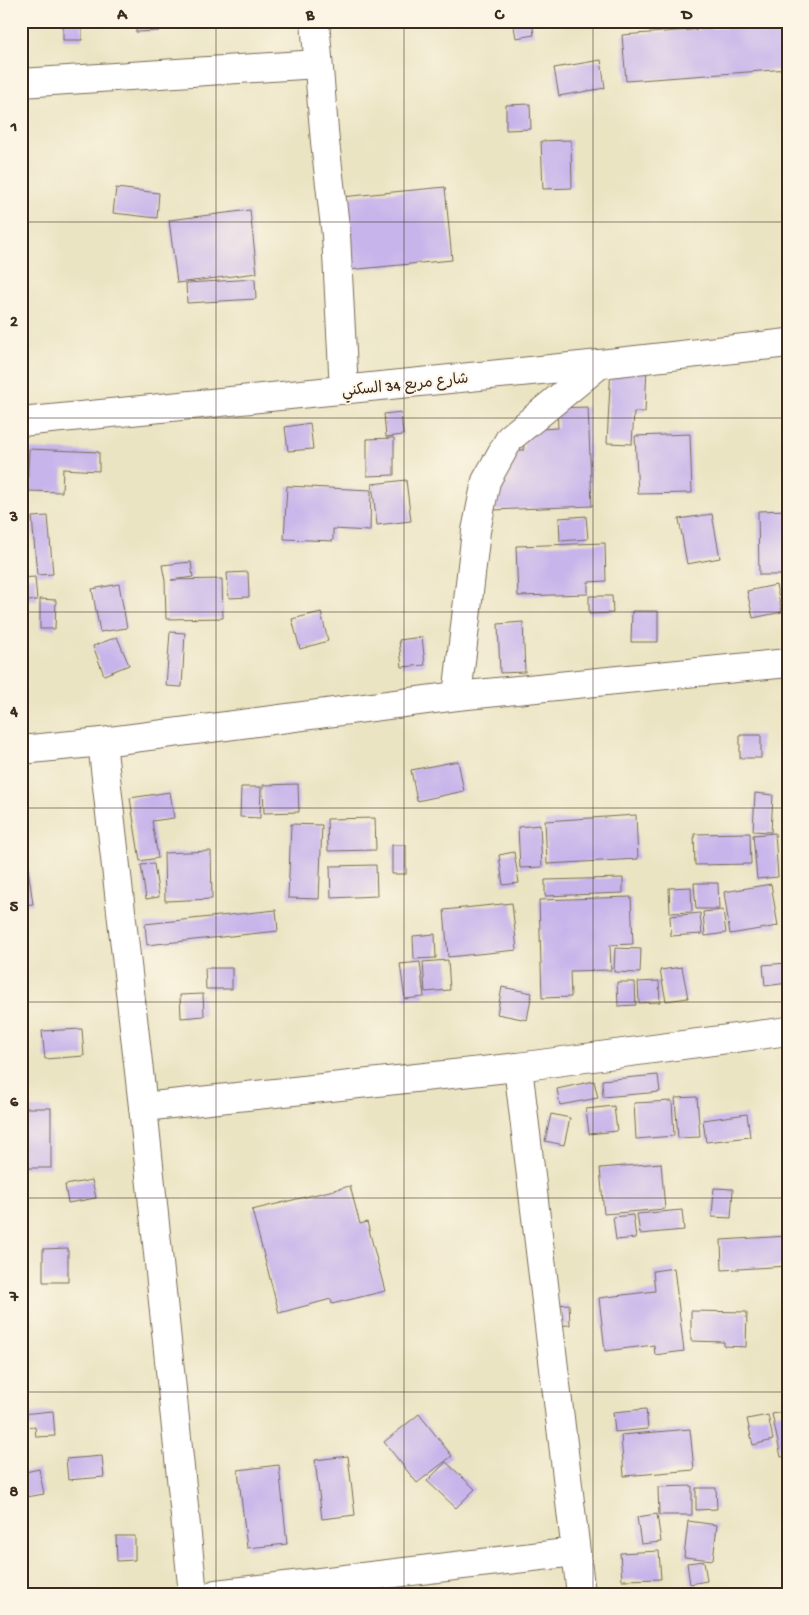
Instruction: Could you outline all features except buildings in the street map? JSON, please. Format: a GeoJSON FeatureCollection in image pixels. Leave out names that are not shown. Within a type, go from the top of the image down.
{"type":"FeatureCollection","features":[{"type":"Feature","properties":{"kind":"street"},"geometry":{"type":"LineString","coordinates":[[315,21],[324,142],[336,235],[344,390]]}},
{"type":"Feature","properties":{"kind":"street"},"geometry":{"type":"LineString","coordinates":[[21,83],[318,64]]}},
{"type":"Feature","properties":{"kind":"street","name":"شارع مربع 34 السكني"},"geometry":{"type":"LineString","coordinates":[[21,422],[600,364],[788,343]]}},
{"type":"Feature","properties":{"kind":"street"},"geometry":{"type":"LineString","coordinates":[[457,696],[476,531],[486,480],[510,438],[600,364]]}},
{"type":"Feature","properties":{"kind":"street"},"geometry":{"type":"LineString","coordinates":[[21,750],[102,742],[457,696],[788,663]]}},
{"type":"Feature","properties":{"kind":"street"},"geometry":{"type":"LineString","coordinates":[[102,742],[143,1107],[193,1594]]}},
{"type":"Feature","properties":{"kind":"street"},"geometry":{"type":"LineString","coordinates":[[143,1107],[518,1067],[788,1031]]}},
{"type":"Feature","properties":{"kind":"street"},"geometry":{"type":"LineString","coordinates":[[518,1067],[581,1594]]}},
{"type":"Feature","properties":{"kind":"street"},"geometry":{"type":"LineString","coordinates":[[216,1594],[575,1552]]}}]}
